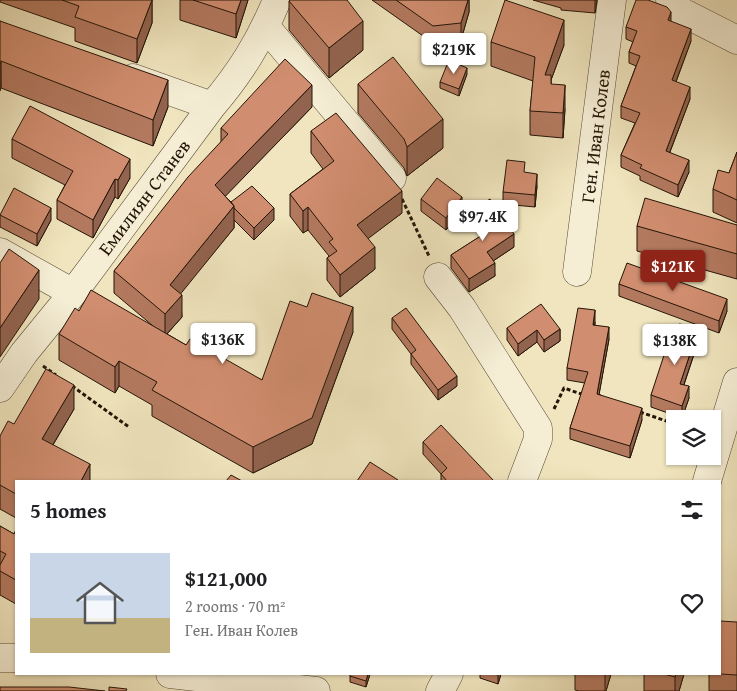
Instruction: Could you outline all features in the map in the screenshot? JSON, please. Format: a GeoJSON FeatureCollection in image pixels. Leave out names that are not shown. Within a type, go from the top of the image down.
{"type":"FeatureCollection","features":[{"type":"Feature","properties":{"kind":"street","name":"Емилиян Станев"},"geometry":{"type":"LineString","coordinates":[[0,388],[24,353],[72,293],[250,58],[277,0]]}},
{"type":"Feature","properties":{"kind":"street","name":"Ген. Иван Колев"},"geometry":{"type":"LineString","coordinates":[[577,272],[612,0]]}},
{"type":"Feature","properties":{"kind":"street"},"geometry":{"type":"LineString","coordinates":[[670,0],[682,12],[737,40]]}},
{"type":"Feature","properties":{"kind":"street"},"geometry":{"type":"LineString","coordinates":[[266,27],[392,178]]}},
{"type":"Feature","properties":{"kind":"street"},"geometry":{"type":"LineString","coordinates":[[111,70],[212,106]]}},
{"type":"Feature","properties":{"kind":"street"},"geometry":{"type":"LineString","coordinates":[[0,252],[72,293]]}},
{"type":"Feature","properties":{"kind":"street"},"geometry":{"type":"LineString","coordinates":[[438,277],[462,308],[536,424],[539,432],[538,440],[522,480]]}},
{"type":"Feature","properties":{"kind":"street"},"geometry":{"type":"LineString","coordinates":[[706,480],[737,382]]}},
{"type":"Feature","properties":{"kind":"street"},"geometry":{"type":"LineString","coordinates":[[0,658],[15,658]]}},
{"type":"Feature","properties":{"kind":"street"},"geometry":{"type":"LineString","coordinates":[[179,675],[316,691]]}},
{"type":"Feature","properties":{"kind":"street"},"geometry":{"type":"LineString","coordinates":[[440,691],[448,675]]}},
{"type":"Feature","properties":{"kind":"path"},"geometry":{"type":"LineString","coordinates":[[392,178],[438,277]]}},
{"type":"Feature","properties":{"kind":"path"},"geometry":{"type":"LineString","coordinates":[[71,386],[129,427]]}},
{"type":"Feature","properties":{"kind":"path"},"geometry":{"type":"LineString","coordinates":[[564,388],[592,397]]}},
{"type":"Feature","properties":{"kind":"path"},"geometry":{"type":"LineString","coordinates":[[638,412],[666,421]]}},
{"type":"Feature","properties":{"kind":"building"},"geometry":{"type":"Polygon","coordinates":[[[62,0],[152,0],[137,39],[75,17],[79,6],[62,0]]]}},
{"type":"Feature","properties":{"kind":"building"},"geometry":{"type":"Polygon","coordinates":[[[193,0],[241,0],[236,14],[193,0]]]}},
{"type":"Feature","properties":{"kind":"building"},"geometry":{"type":"Polygon","coordinates":[[[290,0],[347,0],[363,21],[329,48],[290,0]]]}},
{"type":"Feature","properties":{"kind":"building"},"geometry":{"type":"Polygon","coordinates":[[[396,0],[468,0],[461,23],[433,26],[396,0]]]}},
{"type":"Feature","properties":{"kind":"building"},"geometry":{"type":"Polygon","coordinates":[[[505,0],[564,20],[545,75],[551,75],[551,84],[565,85],[563,113],[530,111],[535,57],[491,42],[505,0]]]}},
{"type":"Feature","properties":{"kind":"building"},"geometry":{"type":"Polygon","coordinates":[[[636,0],[648,0],[667,7],[671,12],[668,20],[691,29],[672,80],[690,87],[666,151],[689,160],[678,185],[640,168],[642,165],[621,155],[640,113],[621,106],[640,56],[629,52],[637,31],[626,27],[636,0]]]}},
{"type":"Feature","properties":{"kind":"building"},"geometry":{"type":"Polygon","coordinates":[[[0,21],[168,80],[153,120],[1,61],[0,64],[0,21]]]}},
{"type":"Feature","properties":{"kind":"building"},"geometry":{"type":"Polygon","coordinates":[[[393,57],[443,119],[407,147],[404,139],[358,84],[393,57]]]}},
{"type":"Feature","properties":{"kind":"building"},"geometry":{"type":"Polygon","coordinates":[[[285,59],[312,85],[215,185],[234,206],[170,285],[182,295],[165,314],[114,271],[188,177],[228,134],[221,128],[285,59]]]}},
{"type":"Feature","properties":{"kind":"building"},"geometry":{"type":"Polygon","coordinates":[[[449,60],[467,68],[459,89],[440,82],[449,60]]]}},
{"type":"Feature","properties":{"kind":"building"},"geometry":{"type":"Polygon","coordinates":[[[30,106],[130,159],[118,180],[115,179],[93,220],[57,200],[73,171],[12,139],[30,106]]]}},
{"type":"Feature","properties":{"kind":"building"},"geometry":{"type":"Polygon","coordinates":[[[336,113],[402,191],[357,225],[375,247],[340,275],[327,258],[337,251],[329,242],[333,239],[308,207],[303,211],[290,194],[334,161],[311,131],[336,113]]]}},
{"type":"Feature","properties":{"kind":"building"},"geometry":{"type":"Polygon","coordinates":[[[737,152],[737,200],[713,189],[718,170],[729,173],[737,152]]]}},
{"type":"Feature","properties":{"kind":"building"},"geometry":{"type":"Polygon","coordinates":[[[507,160],[525,162],[524,172],[537,174],[535,195],[503,192],[507,160]]]}},
{"type":"Feature","properties":{"kind":"building"},"geometry":{"type":"Polygon","coordinates":[[[437,178],[462,197],[446,218],[421,199],[437,178]]]}},
{"type":"Feature","properties":{"kind":"building"},"geometry":{"type":"Polygon","coordinates":[[[252,186],[274,208],[254,228],[234,208],[231,202],[252,186]]]}},
{"type":"Feature","properties":{"kind":"building"},"geometry":{"type":"Polygon","coordinates":[[[14,188],[51,208],[37,234],[0,215],[14,188]]]}},
{"type":"Feature","properties":{"kind":"building"},"geometry":{"type":"Polygon","coordinates":[[[645,198],[737,225],[737,254],[637,226],[645,198]]]}},
{"type":"Feature","properties":{"kind":"building"},"geometry":{"type":"Polygon","coordinates":[[[490,199],[514,234],[487,252],[495,263],[469,279],[451,255],[490,230],[475,208],[490,199]]]}},
{"type":"Feature","properties":{"kind":"building"},"geometry":{"type":"Polygon","coordinates":[[[9,249],[39,270],[0,328],[0,263],[9,249]]]}},
{"type":"Feature","properties":{"kind":"building"},"geometry":{"type":"Polygon","coordinates":[[[627,263],[727,299],[719,321],[619,284],[627,263]]]}},
{"type":"Feature","properties":{"kind":"building"},"geometry":{"type":"Polygon","coordinates":[[[91,290],[186,345],[190,339],[262,380],[290,301],[307,307],[312,293],[353,307],[312,418],[253,447],[152,390],[157,382],[119,361],[115,367],[59,334],[75,308],[79,311],[91,290]]]}},
{"type":"Feature","properties":{"kind":"building"},"geometry":{"type":"Polygon","coordinates":[[[541,304],[560,329],[544,340],[537,330],[518,344],[507,328],[541,304]]]}},
{"type":"Feature","properties":{"kind":"building"},"geometry":{"type":"Polygon","coordinates":[[[406,308],[457,376],[438,390],[411,354],[416,350],[392,318],[406,308]]]}},
{"type":"Feature","properties":{"kind":"building"},"geometry":{"type":"Polygon","coordinates":[[[578,308],[595,310],[593,325],[609,327],[597,394],[642,408],[630,446],[570,428],[588,372],[567,368],[578,308]]]}},
{"type":"Feature","properties":{"kind":"building"},"geometry":{"type":"Polygon","coordinates":[[[679,324],[699,327],[680,384],[689,386],[682,406],[651,395],[668,343],[672,344],[679,324]]]}},
{"type":"Feature","properties":{"kind":"building"},"geometry":{"type":"Polygon","coordinates":[[[46,369],[74,385],[42,439],[90,464],[82,480],[15,480],[15,493],[0,485],[0,436],[8,421],[14,424],[46,369]]]}},
{"type":"Feature","properties":{"kind":"building"},"geometry":{"type":"Polygon","coordinates":[[[441,425],[493,480],[446,480],[441,474],[447,468],[423,442],[441,425]]]}},
{"type":"Feature","properties":{"kind":"building"},"geometry":{"type":"Polygon","coordinates":[[[370,462],[398,480],[358,480],[370,462]]]}},
{"type":"Feature","properties":{"kind":"building"},"geometry":{"type":"Polygon","coordinates":[[[231,475],[240,480],[227,480],[231,475]]]}},
{"type":"Feature","properties":{"kind":"building"},"geometry":{"type":"Polygon","coordinates":[[[0,526],[14,534],[15,532],[15,579],[0,571],[0,565],[6,554],[0,551],[0,526]]]}},
{"type":"Feature","properties":{"kind":"building"},"geometry":{"type":"Polygon","coordinates":[[[721,621],[737,622],[737,675],[721,674],[721,621]]]}},
{"type":"Feature","properties":{"kind":"building"},"geometry":{"type":"Polygon","coordinates":[[[350,675],[368,675],[366,681],[350,675]]]}},
{"type":"Feature","properties":{"kind":"building"},"geometry":{"type":"Polygon","coordinates":[[[0,687],[69,687],[105,691],[0,691],[0,687]]]}},
{"type":"Feature","properties":{"kind":"building"},"geometry":{"type":"Polygon","coordinates":[[[109,687],[127,689],[126,691],[109,691],[109,687]]]}}]}
